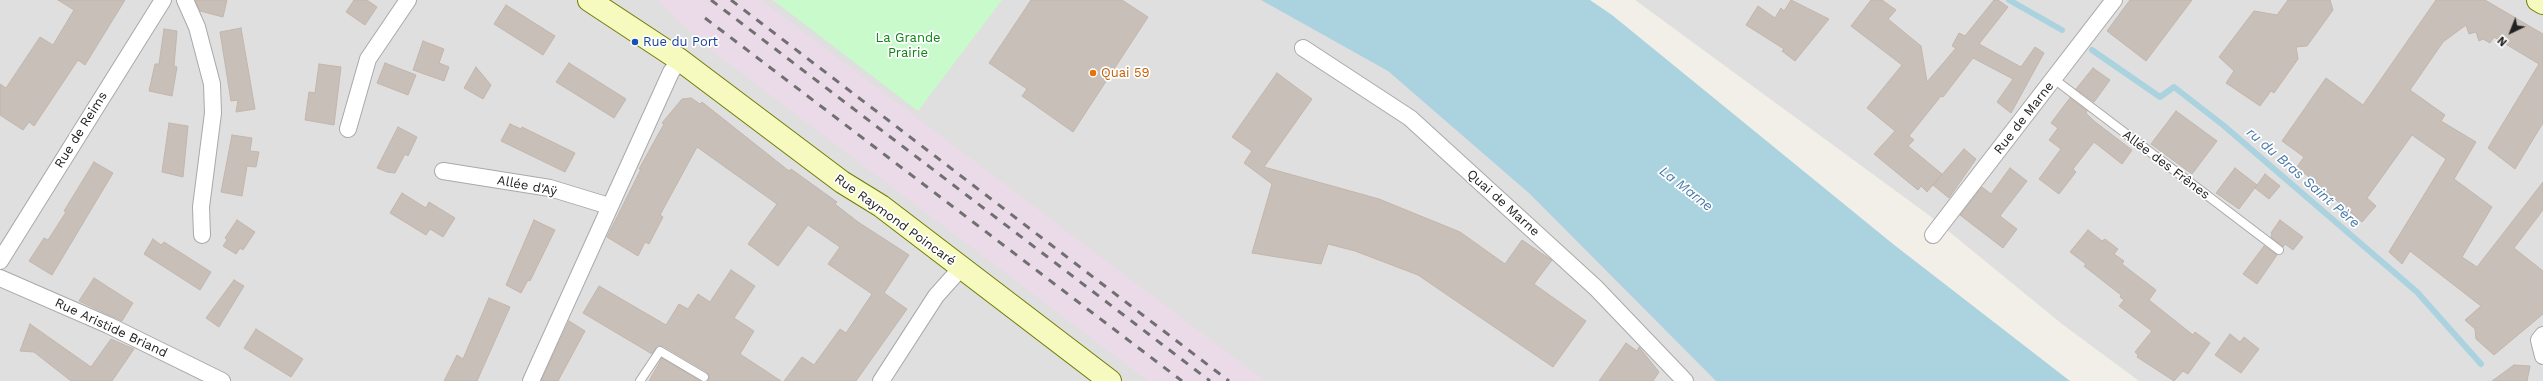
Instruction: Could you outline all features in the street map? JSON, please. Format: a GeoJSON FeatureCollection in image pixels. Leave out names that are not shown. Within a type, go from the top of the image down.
{"type":"FeatureCollection","features":[{"type":"Feature","properties":{"kind":"street","name":"Rue de Reims"},"geometry":{"type":"LineString","coordinates":[[0,261],[163,0]]}},
{"type":"Feature","properties":{"kind":"street"},"geometry":{"type":"LineString","coordinates":[[185,0],[198,28],[212,84],[213,113],[201,207],[202,235]]}},
{"type":"Feature","properties":{"kind":"street"},"geometry":{"type":"LineString","coordinates":[[348,129],[368,60],[408,0]]}},
{"type":"Feature","properties":{"kind":"street","name":"Rue Raymond Poincaré"},"geometry":{"type":"LineString","coordinates":[[589,0],[680,60],[842,182],[881,206],[960,268],[1110,381]]}},
{"type":"Feature","properties":{"kind":"street","name":"Rue de Marne"},"geometry":{"type":"LineString","coordinates":[[1933,235],[2114,0]]}},
{"type":"Feature","properties":{"kind":"street"},"geometry":{"type":"LineString","coordinates":[[2538,0],[2543,3]]}},
{"type":"Feature","properties":{"kind":"street","name":"Quai de Marne"},"geometry":{"type":"LineString","coordinates":[[1303,48],[1410,118],[1596,288],[1685,381]]}},
{"type":"Feature","properties":{"kind":"street"},"geometry":{"type":"LineString","coordinates":[[531,381],[671,72],[680,60]]}},
{"type":"Feature","properties":{"kind":"street","name":"Allée d'Aÿ"},"geometry":{"type":"LineString","coordinates":[[443,171],[550,188],[609,206]]}},
{"type":"Feature","properties":{"kind":"street"},"geometry":{"type":"LineString","coordinates":[[881,381],[936,296],[960,268]]}},
{"type":"Feature","properties":{"kind":"street","name":"Rue Aristide Briand"},"geometry":{"type":"LineString","coordinates":[[0,278],[108,326],[222,381]]}},
{"type":"Feature","properties":{"kind":"street"},"geometry":{"type":"LineString","coordinates":[[2543,335],[2539,340],[2543,356]]}},
{"type":"Feature","properties":{"kind":"lane","name":"Allée des Frênes"},"geometry":{"type":"LineString","coordinates":[[2054,79],[2278,250]]}},
{"type":"Feature","properties":{"kind":"lane"},"geometry":{"type":"LineString","coordinates":[[640,381],[660,351],[704,377]]}},
{"type":"Feature","properties":{"kind":"shaded area"},"geometry":{"type":"Polygon","coordinates":[[[0,0],[1442,0],[1927,381],[0,381],[0,0]]]}},
{"type":"Feature","properties":{"kind":"shaded area"},"geometry":{"type":"Polygon","coordinates":[[[657,0],[761,0],[1265,381],[1148,381],[703,44],[657,0]]]}},
{"type":"Feature","properties":{"kind":"shaded area"},"geometry":{"type":"Polygon","coordinates":[[[1635,0],[2543,0],[2543,381],[2139,381],[2062,324],[1930,216],[1635,0]]]}},
{"type":"Feature","properties":{"kind":"green space","name":"La Grande Prairie"},"geometry":{"type":"Polygon","coordinates":[[[773,0],[1002,0],[918,111],[773,0]]]}},
{"type":"Feature","properties":{"kind":"water","name":"La Marne"},"geometry":{"type":"Polygon","coordinates":[[[1261,0],[1590,0],[1612,15],[1893,244],[2070,381],[1716,381],[1530,194],[1388,71],[1261,0]]]}},
{"type":"Feature","properties":{"kind":"building"},"geometry":{"type":"Polygon","coordinates":[[[58,0],[125,0],[85,65],[78,60],[34,126],[29,122],[23,130],[0,115],[0,84],[6,88],[40,37],[53,45],[74,10],[58,0]]]}},
{"type":"Feature","properties":{"kind":"building"},"geometry":{"type":"Polygon","coordinates":[[[195,0],[227,0],[223,17],[200,11],[195,0]]]}},
{"type":"Feature","properties":{"kind":"building"},"geometry":{"type":"Polygon","coordinates":[[[354,0],[367,0],[377,7],[365,25],[346,12],[354,0]]]}},
{"type":"Feature","properties":{"kind":"building"},"geometry":{"type":"Polygon","coordinates":[[[1031,0],[1122,0],[1148,17],[1073,132],[1022,96],[1027,89],[989,63],[1031,0]]]}},
{"type":"Feature","properties":{"kind":"building"},"geometry":{"type":"Polygon","coordinates":[[[1791,0],[1829,19],[1795,61],[1782,51],[1784,49],[1746,25],[1758,6],[1775,18],[1781,8],[1784,11],[1791,0]]]}},
{"type":"Feature","properties":{"kind":"building"},"geometry":{"type":"Polygon","coordinates":[[[1871,0],[1882,0],[1896,10],[1888,19],[1921,46],[1927,82],[1956,48],[1952,46],[1959,33],[1965,36],[1994,0],[1998,0],[2008,7],[1979,44],[2021,67],[2035,47],[2044,53],[2011,113],[1997,102],[2013,79],[1973,58],[1943,97],[1941,96],[1909,136],[1914,140],[1908,146],[1942,174],[1927,192],[1921,186],[1918,190],[1874,154],[1895,131],[1867,108],[1902,65],[1851,26],[1871,0]]]}},
{"type":"Feature","properties":{"kind":"building"},"geometry":{"type":"Polygon","coordinates":[[[2130,0],[2192,0],[2146,61],[2107,31],[2130,0]]]}},
{"type":"Feature","properties":{"kind":"building"},"geometry":{"type":"Polygon","coordinates":[[[2288,0],[2330,0],[2333,10],[2307,46],[2296,47],[2298,59],[2274,93],[2271,91],[2260,106],[2226,83],[2234,71],[2219,57],[2254,11],[2277,15],[2288,0]]]}},
{"type":"Feature","properties":{"kind":"building"},"geometry":{"type":"Polygon","coordinates":[[[2436,0],[2485,0],[2543,34],[2543,123],[2515,169],[2488,148],[2539,64],[2494,37],[2490,43],[2483,39],[2479,41],[2476,32],[2469,34],[2466,25],[2443,42],[2410,90],[2445,115],[2441,121],[2476,142],[2454,179],[2492,207],[2462,257],[2477,267],[2543,182],[2543,210],[2514,248],[2543,271],[2543,314],[2494,355],[2476,339],[2475,329],[2465,320],[2481,306],[2410,251],[2402,264],[2389,252],[2446,159],[2412,135],[2367,198],[2376,206],[2362,222],[2297,167],[2304,157],[2282,141],[2326,78],[2363,105],[2436,0]]]}},
{"type":"Feature","properties":{"kind":"building"},"geometry":{"type":"Polygon","coordinates":[[[506,5],[555,36],[543,55],[494,24],[506,5]]]}},
{"type":"Feature","properties":{"kind":"building"},"geometry":{"type":"Polygon","coordinates":[[[241,28],[255,109],[236,112],[238,100],[231,101],[220,32],[241,28]]]}},
{"type":"Feature","properties":{"kind":"building"},"geometry":{"type":"Polygon","coordinates":[[[164,29],[177,31],[174,66],[177,67],[172,96],[149,91],[155,64],[159,64],[164,29]]]}},
{"type":"Feature","properties":{"kind":"building"},"geometry":{"type":"Polygon","coordinates":[[[423,41],[444,49],[439,63],[449,67],[444,81],[413,70],[423,41]]]}},
{"type":"Feature","properties":{"kind":"building"},"geometry":{"type":"Polygon","coordinates":[[[385,63],[416,75],[408,95],[377,83],[385,63]]]}},
{"type":"Feature","properties":{"kind":"building"},"geometry":{"type":"Polygon","coordinates":[[[569,63],[626,99],[614,118],[556,82],[569,63]]]}},
{"type":"Feature","properties":{"kind":"building"},"geometry":{"type":"Polygon","coordinates":[[[319,64],[341,67],[334,125],[305,120],[309,92],[315,93],[319,64]]]}},
{"type":"Feature","properties":{"kind":"building"},"geometry":{"type":"Polygon","coordinates":[[[476,67],[491,85],[483,99],[464,88],[476,67]]]}},
{"type":"Feature","properties":{"kind":"building"},"geometry":{"type":"Polygon","coordinates":[[[2093,68],[2110,80],[2094,102],[2076,89],[2093,68]]]}},
{"type":"Feature","properties":{"kind":"building"},"geometry":{"type":"Polygon","coordinates":[[[1277,73],[1312,99],[1264,167],[1379,199],[1460,232],[1505,264],[1522,240],[1552,260],[1534,284],[1586,321],[1553,367],[1418,275],[1355,251],[1328,244],[1321,264],[1252,253],[1272,184],[1244,163],[1252,151],[1232,137],[1277,73]]]}},
{"type":"Feature","properties":{"kind":"building"},"geometry":{"type":"Polygon","coordinates":[[[691,98],[700,104],[702,102],[789,171],[791,169],[837,202],[835,204],[858,222],[909,255],[884,293],[907,309],[856,381],[784,381],[802,357],[814,365],[840,329],[846,333],[872,294],[828,264],[840,247],[808,225],[778,266],[748,244],[777,204],[697,147],[660,215],[663,217],[649,244],[645,242],[638,256],[607,237],[641,169],[639,169],[664,124],[662,123],[682,99],[691,98]]]}},
{"type":"Feature","properties":{"kind":"building"},"geometry":{"type":"Polygon","coordinates":[[[2070,98],[2087,111],[2086,113],[2094,121],[2132,150],[2122,164],[2094,142],[2073,169],[2076,172],[2059,194],[2039,179],[2061,149],[2049,140],[2058,128],[2051,123],[2070,98]]]}},
{"type":"Feature","properties":{"kind":"building"},"geometry":{"type":"Polygon","coordinates":[[[2176,111],[2217,141],[2192,174],[2151,144],[2176,111]]]}},
{"type":"Feature","properties":{"kind":"building"},"geometry":{"type":"Polygon","coordinates":[[[169,123],[188,126],[183,177],[162,172],[169,123]]]}},
{"type":"Feature","properties":{"kind":"building"},"geometry":{"type":"Polygon","coordinates":[[[510,124],[521,129],[522,127],[575,153],[565,172],[501,141],[510,124]]]}},
{"type":"Feature","properties":{"kind":"building"},"geometry":{"type":"Polygon","coordinates":[[[398,127],[417,137],[408,156],[405,154],[395,173],[387,172],[377,168],[398,127]]]}},
{"type":"Feature","properties":{"kind":"building"},"geometry":{"type":"Polygon","coordinates":[[[232,135],[252,138],[250,151],[259,152],[256,167],[247,166],[242,196],[221,192],[232,135]]]}},
{"type":"Feature","properties":{"kind":"building"},"geometry":{"type":"Polygon","coordinates":[[[1964,149],[1976,159],[1949,198],[1933,185],[1964,149]]]}},
{"type":"Feature","properties":{"kind":"building"},"geometry":{"type":"Polygon","coordinates":[[[94,162],[113,173],[52,275],[29,261],[44,238],[48,240],[66,212],[64,211],[94,162]]]}},
{"type":"Feature","properties":{"kind":"building"},"geometry":{"type":"Polygon","coordinates":[[[2010,168],[2027,181],[2000,216],[2017,229],[2003,248],[1960,215],[1982,187],[1991,194],[2010,168]]]}},
{"type":"Feature","properties":{"kind":"building"},"geometry":{"type":"Polygon","coordinates":[[[2235,168],[2257,185],[2239,209],[2216,193],[2235,168]]]}},
{"type":"Feature","properties":{"kind":"building"},"geometry":{"type":"Polygon","coordinates":[[[2265,174],[2280,186],[2269,199],[2255,188],[2265,174]]]}},
{"type":"Feature","properties":{"kind":"building"},"geometry":{"type":"Polygon","coordinates":[[[402,193],[426,208],[429,202],[455,218],[443,237],[430,229],[426,235],[390,213],[402,193]]]}},
{"type":"Feature","properties":{"kind":"building"},"geometry":{"type":"Polygon","coordinates":[[[237,220],[255,232],[243,250],[240,248],[236,254],[223,246],[227,240],[225,238],[237,220]]]}},
{"type":"Feature","properties":{"kind":"building"},"geometry":{"type":"Polygon","coordinates":[[[534,220],[555,230],[530,281],[528,280],[521,293],[506,285],[534,220]]]}},
{"type":"Feature","properties":{"kind":"building"},"geometry":{"type":"Polygon","coordinates":[[[2280,220],[2303,237],[2293,250],[2285,244],[2283,247],[2271,237],[2271,233],[2280,220]]]}},
{"type":"Feature","properties":{"kind":"building"},"geometry":{"type":"Polygon","coordinates":[[[2088,230],[2102,241],[2105,239],[2118,249],[2114,254],[2124,261],[2122,264],[2156,290],[2149,300],[2193,335],[2195,332],[2210,343],[2188,374],[2183,371],[2174,381],[2137,357],[2138,355],[2135,352],[2152,331],[2119,306],[2124,300],[2120,297],[2121,295],[2084,266],[2086,264],[2070,252],[2088,230]]]}},
{"type":"Feature","properties":{"kind":"building"},"geometry":{"type":"Polygon","coordinates":[[[153,239],[161,245],[164,242],[211,272],[200,290],[144,254],[153,239]]]}},
{"type":"Feature","properties":{"kind":"building"},"geometry":{"type":"Polygon","coordinates":[[[2264,246],[2277,255],[2257,284],[2243,274],[2264,246]]]}},
{"type":"Feature","properties":{"kind":"building"},"geometry":{"type":"Polygon","coordinates":[[[731,270],[755,286],[734,318],[754,331],[740,354],[781,381],[708,381],[709,377],[707,372],[663,346],[657,346],[652,354],[583,313],[599,286],[666,325],[679,304],[688,309],[698,294],[710,302],[731,270]]]}},
{"type":"Feature","properties":{"kind":"building"},"geometry":{"type":"Polygon","coordinates":[[[94,278],[133,303],[122,321],[79,301],[94,278]]]}},
{"type":"Feature","properties":{"kind":"building"},"geometry":{"type":"Polygon","coordinates":[[[234,280],[244,286],[219,327],[206,318],[234,280]]]}},
{"type":"Feature","properties":{"kind":"building"},"geometry":{"type":"Polygon","coordinates":[[[489,298],[510,307],[477,381],[444,381],[457,355],[463,359],[489,298]]]}},
{"type":"Feature","properties":{"kind":"building"},"geometry":{"type":"Polygon","coordinates":[[[569,321],[585,331],[558,381],[541,381],[569,321]]]}},
{"type":"Feature","properties":{"kind":"building"},"geometry":{"type":"Polygon","coordinates":[[[30,324],[91,367],[111,339],[134,349],[112,381],[71,381],[34,352],[20,351],[30,324]]]}},
{"type":"Feature","properties":{"kind":"building"},"geometry":{"type":"Polygon","coordinates":[[[256,329],[303,359],[291,377],[244,348],[256,329]]]}},
{"type":"Feature","properties":{"kind":"building"},"geometry":{"type":"Polygon","coordinates":[[[2230,334],[2240,342],[2244,337],[2259,349],[2241,373],[2215,355],[2230,334]]]}},
{"type":"Feature","properties":{"kind":"building"},"geometry":{"type":"Polygon","coordinates":[[[1626,343],[1637,351],[1639,347],[1659,372],[1653,381],[1599,381],[1626,343]]]}},
{"type":"Feature","properties":{"kind":"building"},"geometry":{"type":"Polygon","coordinates":[[[662,358],[700,381],[649,381],[662,358]]]}},
{"type":"Feature","properties":{"kind":"building"},"geometry":{"type":"Polygon","coordinates":[[[2514,365],[2530,366],[2527,381],[2492,381],[2514,365]]]}},
{"type":"Feature","properties":{"kind":"waterway","name":"ru du Bras Saint Père"},"geometry":{"type":"LineString","coordinates":[[2009,0],[2062,30]]}},
{"type":"Feature","properties":{"kind":"waterway","name":"ru du Bras Saint Père"},"geometry":{"type":"LineString","coordinates":[[2092,50],[2160,97],[2174,87],[2223,125],[2417,292],[2481,364]]}},
{"type":"Feature","properties":{"kind":"railway"},"geometry":{"type":"LineString","coordinates":[[711,0],[1210,381]]}},
{"type":"Feature","properties":{"kind":"railway"},"geometry":{"type":"LineString","coordinates":[[731,0],[1229,381]]}},
{"type":"Feature","properties":{"kind":"railway"},"geometry":{"type":"LineString","coordinates":[[705,18],[1182,381]]}},
{"type":"Feature","properties":{"kind":"place","name":"Rue du Port"},"geometry":{"type":"Point","coordinates":[635,42]}},
{"type":"Feature","properties":{"kind":"place","name":"Quai 59"},"geometry":{"type":"Point","coordinates":[1093,73]}}]}
